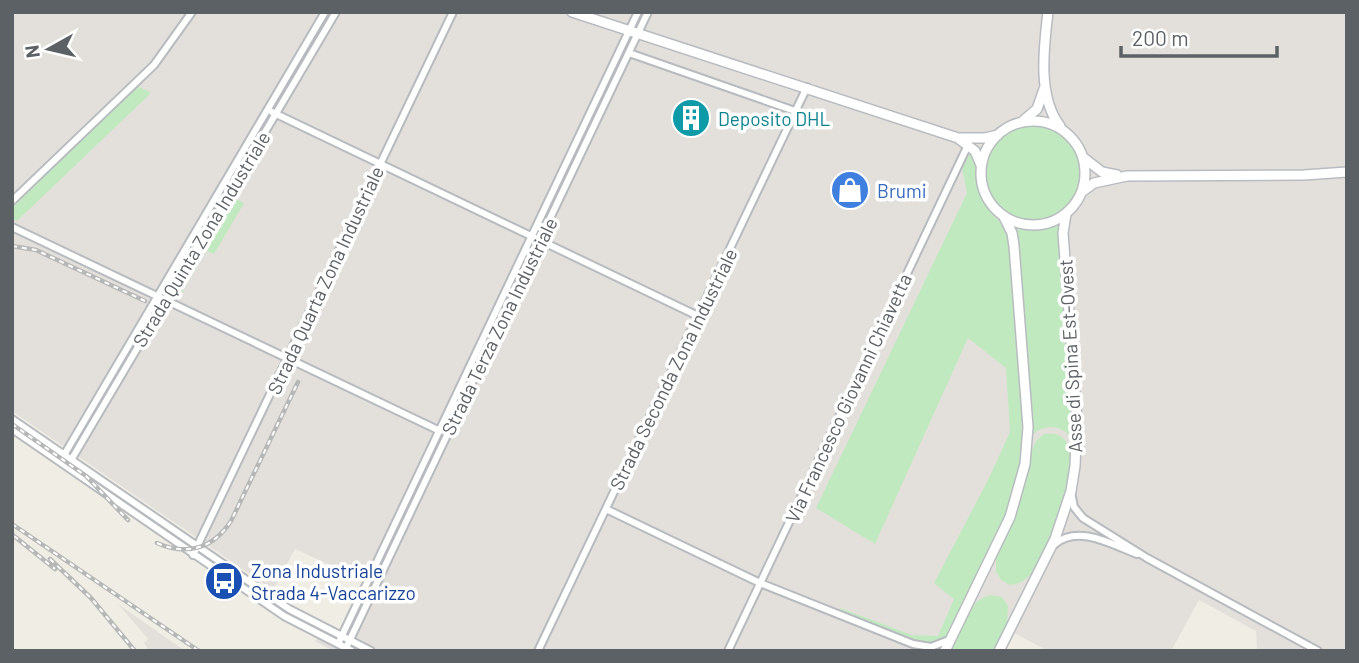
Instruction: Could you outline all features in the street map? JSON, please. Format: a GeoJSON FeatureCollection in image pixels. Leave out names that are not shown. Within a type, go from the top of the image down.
{"type":"FeatureCollection","features":[{"type":"Feature","properties":{"kind":"main road"},"geometry":{"type":"LineString","coordinates":[[572,12],[958,138],[975,151],[982,167]]}},
{"type":"Feature","properties":{"kind":"main road"},"geometry":{"type":"LineString","coordinates":[[998,135],[988,148],[982,167],[986,195],[995,209],[1004,217],[1019,223],[1036,225],[1052,222],[1066,214],[1083,191],[1086,174],[1083,157],[1074,140],[1062,129],[1052,113],[1046,80],[1045,37],[1048,12]]}},
{"type":"Feature","properties":{"kind":"main road"},"geometry":{"type":"LineString","coordinates":[[958,138],[998,135],[1019,123],[1037,109],[1046,80]]}},
{"type":"Feature","properties":{"kind":"main road"},"geometry":{"type":"LineString","coordinates":[[1019,123],[1039,121],[1062,129]]}},
{"type":"Feature","properties":{"kind":"main road"},"geometry":{"type":"LineString","coordinates":[[1083,157],[1102,172],[1127,176],[1304,175],[1347,172]]}},
{"type":"Feature","properties":{"kind":"main road"},"geometry":{"type":"LineString","coordinates":[[1083,191],[1094,183],[1127,176]]}},
{"type":"Feature","properties":{"kind":"main road","name":"Asse di Spina Est-Ovest"},"geometry":{"type":"LineString","coordinates":[[999,651],[1055,539],[1071,491],[1077,420],[1063,233],[1066,214]]}},
{"type":"Feature","properties":{"kind":"main road"},"geometry":{"type":"LineString","coordinates":[[945,651],[1010,517],[1025,464],[1027,411],[1014,246],[1012,233],[1004,217]]}},
{"type":"Feature","properties":{"kind":"street"},"geometry":{"type":"LineString","coordinates":[[12,201],[154,65],[192,12]]}},
{"type":"Feature","properties":{"kind":"street","name":"Strada Quinta Zona Industriale"},"geometry":{"type":"LineString","coordinates":[[62,459],[325,12]]}},
{"type":"Feature","properties":{"kind":"street","name":"Strada Quinta Zona Industriale"},"geometry":{"type":"LineString","coordinates":[[67,467],[336,12]]}},
{"type":"Feature","properties":{"kind":"street","name":"Strada Quarta Zona Industriale"},"geometry":{"type":"LineString","coordinates":[[196,551],[453,12]]}},
{"type":"Feature","properties":{"kind":"street","name":"Strada Terza Zona Industriale"},"geometry":{"type":"LineString","coordinates":[[349,649],[360,618],[628,53],[638,12]]}},
{"type":"Feature","properties":{"kind":"street","name":"Strada Terza Zona Industriale"},"geometry":{"type":"LineString","coordinates":[[338,644],[596,101],[648,12]]}},
{"type":"Feature","properties":{"kind":"street"},"geometry":{"type":"LineString","coordinates":[[628,53],[795,111]]}},
{"type":"Feature","properties":{"kind":"street","name":"Strada Seconda Zona Industriale"},"geometry":{"type":"LineString","coordinates":[[538,651],[807,88]]}},
{"type":"Feature","properties":{"kind":"street"},"geometry":{"type":"LineString","coordinates":[[596,101],[603,106]]}},
{"type":"Feature","properties":{"kind":"street"},"geometry":{"type":"LineString","coordinates":[[267,110],[698,316]]}},
{"type":"Feature","properties":{"kind":"street"},"geometry":{"type":"LineString","coordinates":[[249,140],[257,145]]}},
{"type":"Feature","properties":{"kind":"street","name":"Via Francesco Giovanni Chiavetta"},"geometry":{"type":"LineString","coordinates":[[728,651],[968,145]]}},
{"type":"Feature","properties":{"kind":"street"},"geometry":{"type":"LineString","coordinates":[[12,227],[447,435]]}},
{"type":"Feature","properties":{"kind":"street"},"geometry":{"type":"LineString","coordinates":[[490,324],[499,328]]}},
{"type":"Feature","properties":{"kind":"street"},"geometry":{"type":"LineString","coordinates":[[106,383],[114,388]]}},
{"type":"Feature","properties":{"kind":"street"},"geometry":{"type":"LineString","coordinates":[[12,419],[62,459],[67,467],[167,536],[252,584],[289,609],[371,651]]}},
{"type":"Feature","properties":{"kind":"street"},"geometry":{"type":"LineString","coordinates":[[12,429],[62,459],[71,460],[172,529],[247,591],[284,616],[349,649]]}},
{"type":"Feature","properties":{"kind":"street"},"geometry":{"type":"LineString","coordinates":[[427,457],[435,461]]}},
{"type":"Feature","properties":{"kind":"street"},"geometry":{"type":"LineString","coordinates":[[1071,491],[1074,507],[1083,518],[1147,558],[1318,651]]}},
{"type":"Feature","properties":{"kind":"street"},"geometry":{"type":"LineString","coordinates":[[606,509],[760,583],[913,644],[931,647],[951,638]]}},
{"type":"Feature","properties":{"kind":"street"},"geometry":{"type":"LineString","coordinates":[[152,526],[157,519]]}},
{"type":"Feature","properties":{"kind":"street"},"geometry":{"type":"LineString","coordinates":[[167,536],[172,529]]}},
{"type":"Feature","properties":{"kind":"street"},"geometry":{"type":"LineString","coordinates":[[1046,557],[1060,540],[1072,536],[1103,541],[1147,558]]}},
{"type":"Feature","properties":{"kind":"street"},"geometry":{"type":"LineString","coordinates":[[374,569],[382,573]]}},
{"type":"Feature","properties":{"kind":"street"},"geometry":{"type":"LineString","coordinates":[[247,591],[252,584]]}},
{"type":"Feature","properties":{"kind":"street"},"geometry":{"type":"LineString","coordinates":[[353,614],[360,618]]}},
{"type":"Feature","properties":{"kind":"street"},"geometry":{"type":"LineString","coordinates":[[913,644],[923,651]]}},
{"type":"Feature","properties":{"kind":"shaded area"},"geometry":{"type":"Polygon","coordinates":[[[12,12],[1347,12],[1347,651],[1257,651],[1256,631],[1199,600],[1171,651],[1048,651],[958,603],[933,651],[334,651],[314,641],[342,628],[363,580],[295,549],[273,590],[12,411],[12,12]]]}},
{"type":"Feature","properties":{"kind":"shaded area"},"geometry":{"type":"Polygon","coordinates":[[[118,604],[185,651],[149,651],[144,643],[148,639],[118,604]]]}},
{"type":"Feature","properties":{"kind":"green space"},"geometry":{"type":"Polygon","coordinates":[[[138,86],[151,93],[17,221],[12,219],[12,208],[138,86]]]}},
{"type":"Feature","properties":{"kind":"green space"},"geometry":{"type":"Polygon","coordinates":[[[1034,126],[1052,129],[1068,140],[1079,156],[1082,174],[1079,192],[1068,208],[1052,219],[1034,222],[1016,219],[1000,208],[989,192],[986,174],[989,156],[1000,140],[1016,129],[1034,126]]]}},
{"type":"Feature","properties":{"kind":"green space"},"geometry":{"type":"Polygon","coordinates":[[[970,154],[975,162],[981,198],[1009,235],[1022,412],[1021,463],[1003,521],[947,635],[939,643],[926,645],[839,611],[840,608],[912,635],[938,636],[954,599],[934,583],[1010,432],[1006,368],[968,338],[875,544],[816,508],[967,193],[962,168],[970,154]]]}},
{"type":"Feature","properties":{"kind":"green space"},"geometry":{"type":"Polygon","coordinates":[[[232,197],[244,203],[214,254],[206,251],[179,298],[175,300],[173,294],[232,197]]]}},
{"type":"Feature","properties":{"kind":"green space"},"geometry":{"type":"Polygon","coordinates":[[[1059,225],[1073,439],[1064,431],[1053,427],[1032,435],[1017,229],[1034,231],[1059,225]]]}},
{"type":"Feature","properties":{"kind":"green space"},"geometry":{"type":"Polygon","coordinates":[[[1044,434],[1061,437],[1069,450],[1070,471],[1065,496],[1057,523],[1035,567],[1026,579],[1010,585],[1001,580],[996,571],[996,555],[1021,499],[1032,450],[1036,441],[1044,434]]]}},
{"type":"Feature","properties":{"kind":"green space"},"geometry":{"type":"Polygon","coordinates":[[[991,595],[1002,597],[1008,606],[1007,625],[994,651],[949,651],[970,610],[983,598],[991,595]]]}},
{"type":"Feature","properties":{"kind":"railway"},"geometry":{"type":"LineString","coordinates":[[12,246],[36,250],[145,301]]}},
{"type":"Feature","properties":{"kind":"railway"},"geometry":{"type":"LineString","coordinates":[[157,543],[188,549],[207,544],[224,531],[298,382]]}},
{"type":"Feature","properties":{"kind":"railway"},"geometry":{"type":"LineString","coordinates":[[12,424],[86,476],[128,520]]}},
{"type":"Feature","properties":{"kind":"railway"},"geometry":{"type":"LineString","coordinates":[[12,524],[199,651]]}},
{"type":"Feature","properties":{"kind":"railway"},"geometry":{"type":"LineString","coordinates":[[14,536],[55,569]]}},
{"type":"Feature","properties":{"kind":"railway"},"geometry":{"type":"LineString","coordinates":[[50,559],[91,598],[135,651]]}},
{"type":"Feature","properties":{"kind":"place","name":"Deposito DHL"},"geometry":{"type":"Point","coordinates":[691,118]}},
{"type":"Feature","properties":{"kind":"place","name":"Brumi"},"geometry":{"type":"Point","coordinates":[850,190]}},
{"type":"Feature","properties":{"kind":"place","name":"Zona Industriale Strada 4-Vaccarizzo"},"geometry":{"type":"Point","coordinates":[224,581]}}]}
